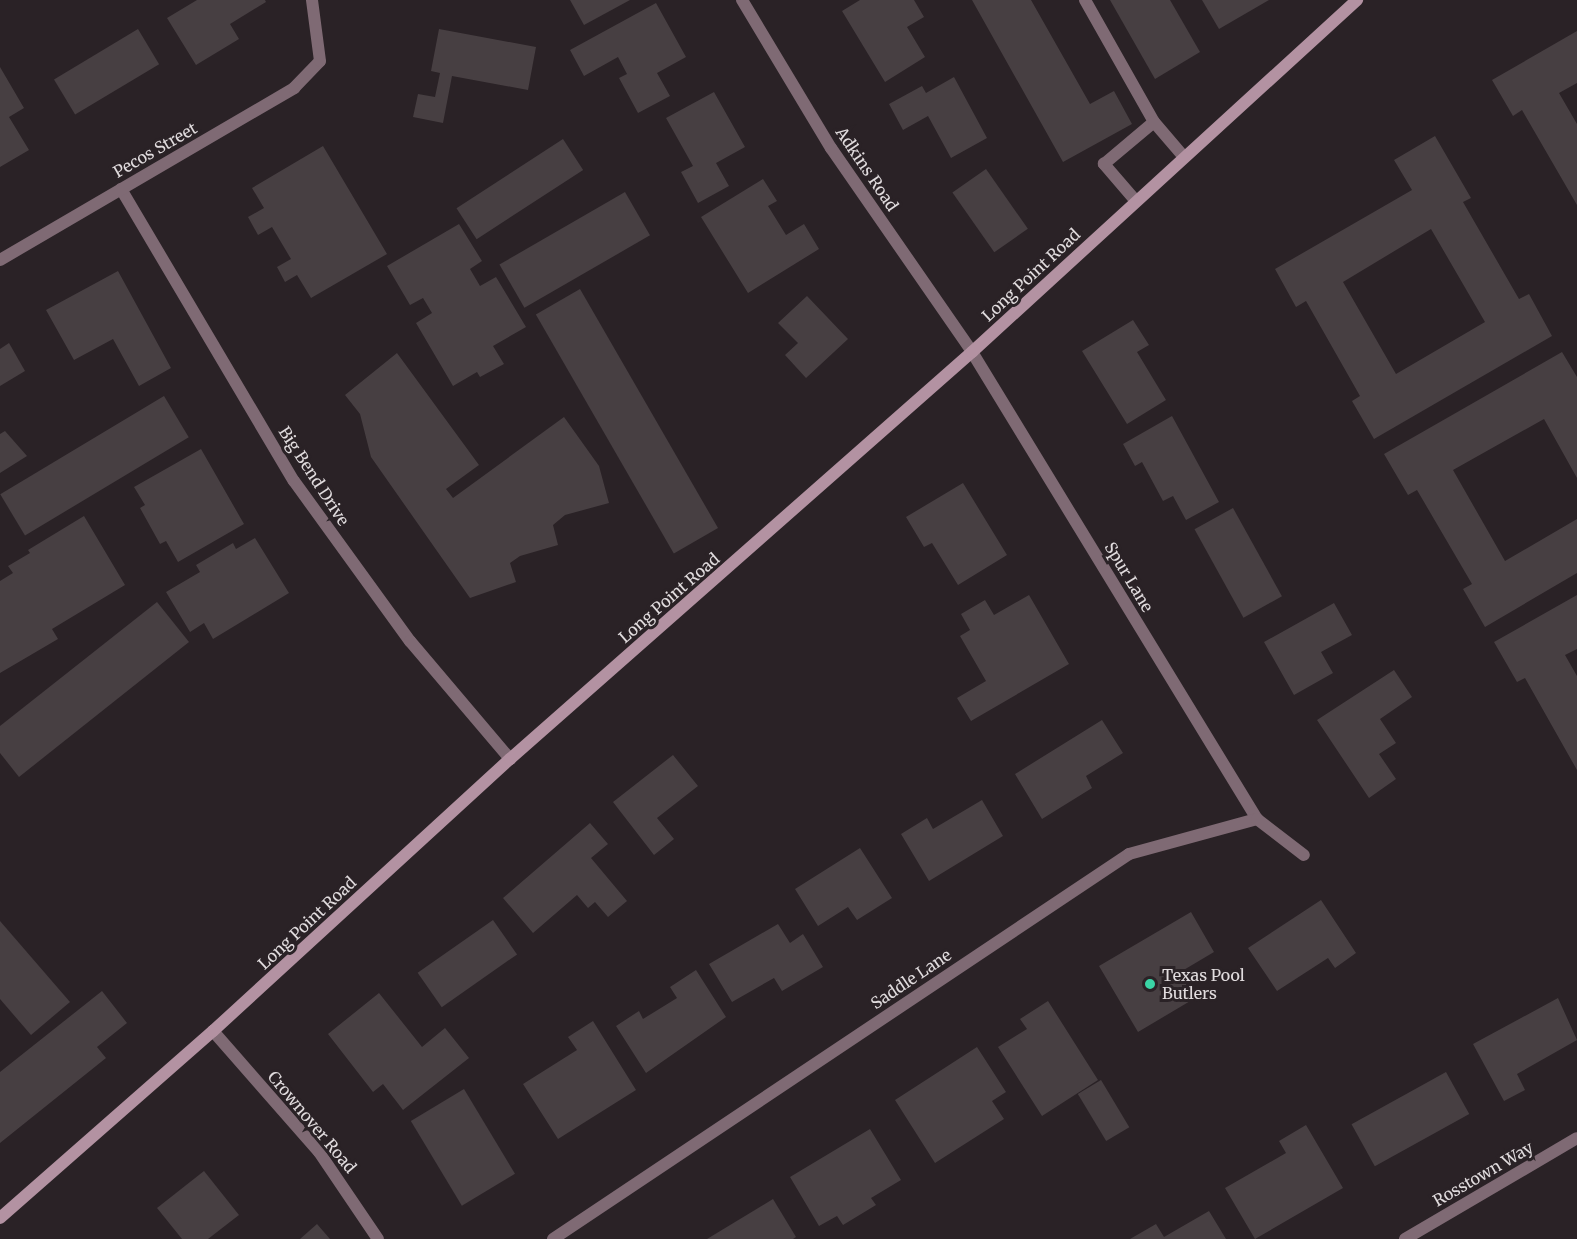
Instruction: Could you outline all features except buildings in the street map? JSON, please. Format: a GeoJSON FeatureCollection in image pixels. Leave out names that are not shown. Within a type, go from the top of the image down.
{"type":"FeatureCollection","features":[{"type":"Feature","properties":{"kind":"main road","name":"Long Point Road"},"geometry":{"type":"LineString","coordinates":[[0,1218],[213,1031],[510,759],[972,352],[1183,156],[1357,0]]}},
{"type":"Feature","properties":{"kind":"street","name":"Pecos Street"},"geometry":{"type":"LineString","coordinates":[[0,260],[294,88],[320,61],[312,0]]}},
{"type":"Feature","properties":{"kind":"street","name":"Adkins Road"},"geometry":{"type":"LineString","coordinates":[[742,0],[831,148],[972,352]]}},
{"type":"Feature","properties":{"kind":"street"},"geometry":{"type":"LineString","coordinates":[[1085,0],[1154,122],[1183,156]]}},
{"type":"Feature","properties":{"kind":"street"},"geometry":{"type":"LineString","coordinates":[[1135,200],[1104,164],[1154,122]]}},
{"type":"Feature","properties":{"kind":"street","name":"Big Bend Drive"},"geometry":{"type":"LineString","coordinates":[[121,189],[294,482],[410,641],[510,759]]}},
{"type":"Feature","properties":{"kind":"street","name":"Spur Lane"},"geometry":{"type":"LineString","coordinates":[[972,352],[1257,819]]}},
{"type":"Feature","properties":{"kind":"street"},"geometry":{"type":"LineString","coordinates":[[1257,819],[1304,855]]}},
{"type":"Feature","properties":{"kind":"street","name":"Saddle Lane"},"geometry":{"type":"LineString","coordinates":[[553,1239],[1129,854],[1257,819]]}},
{"type":"Feature","properties":{"kind":"street","name":"Crownover Road"},"geometry":{"type":"LineString","coordinates":[[213,1031],[319,1152],[378,1239]]}},
{"type":"Feature","properties":{"kind":"street","name":"Rosstown Way"},"geometry":{"type":"LineString","coordinates":[[1405,1239],[1577,1138]]}},
{"type":"Feature","properties":{"kind":"place","name":"Texas Pool Butlers"},"geometry":{"type":"Point","coordinates":[1150,984]}}]}
